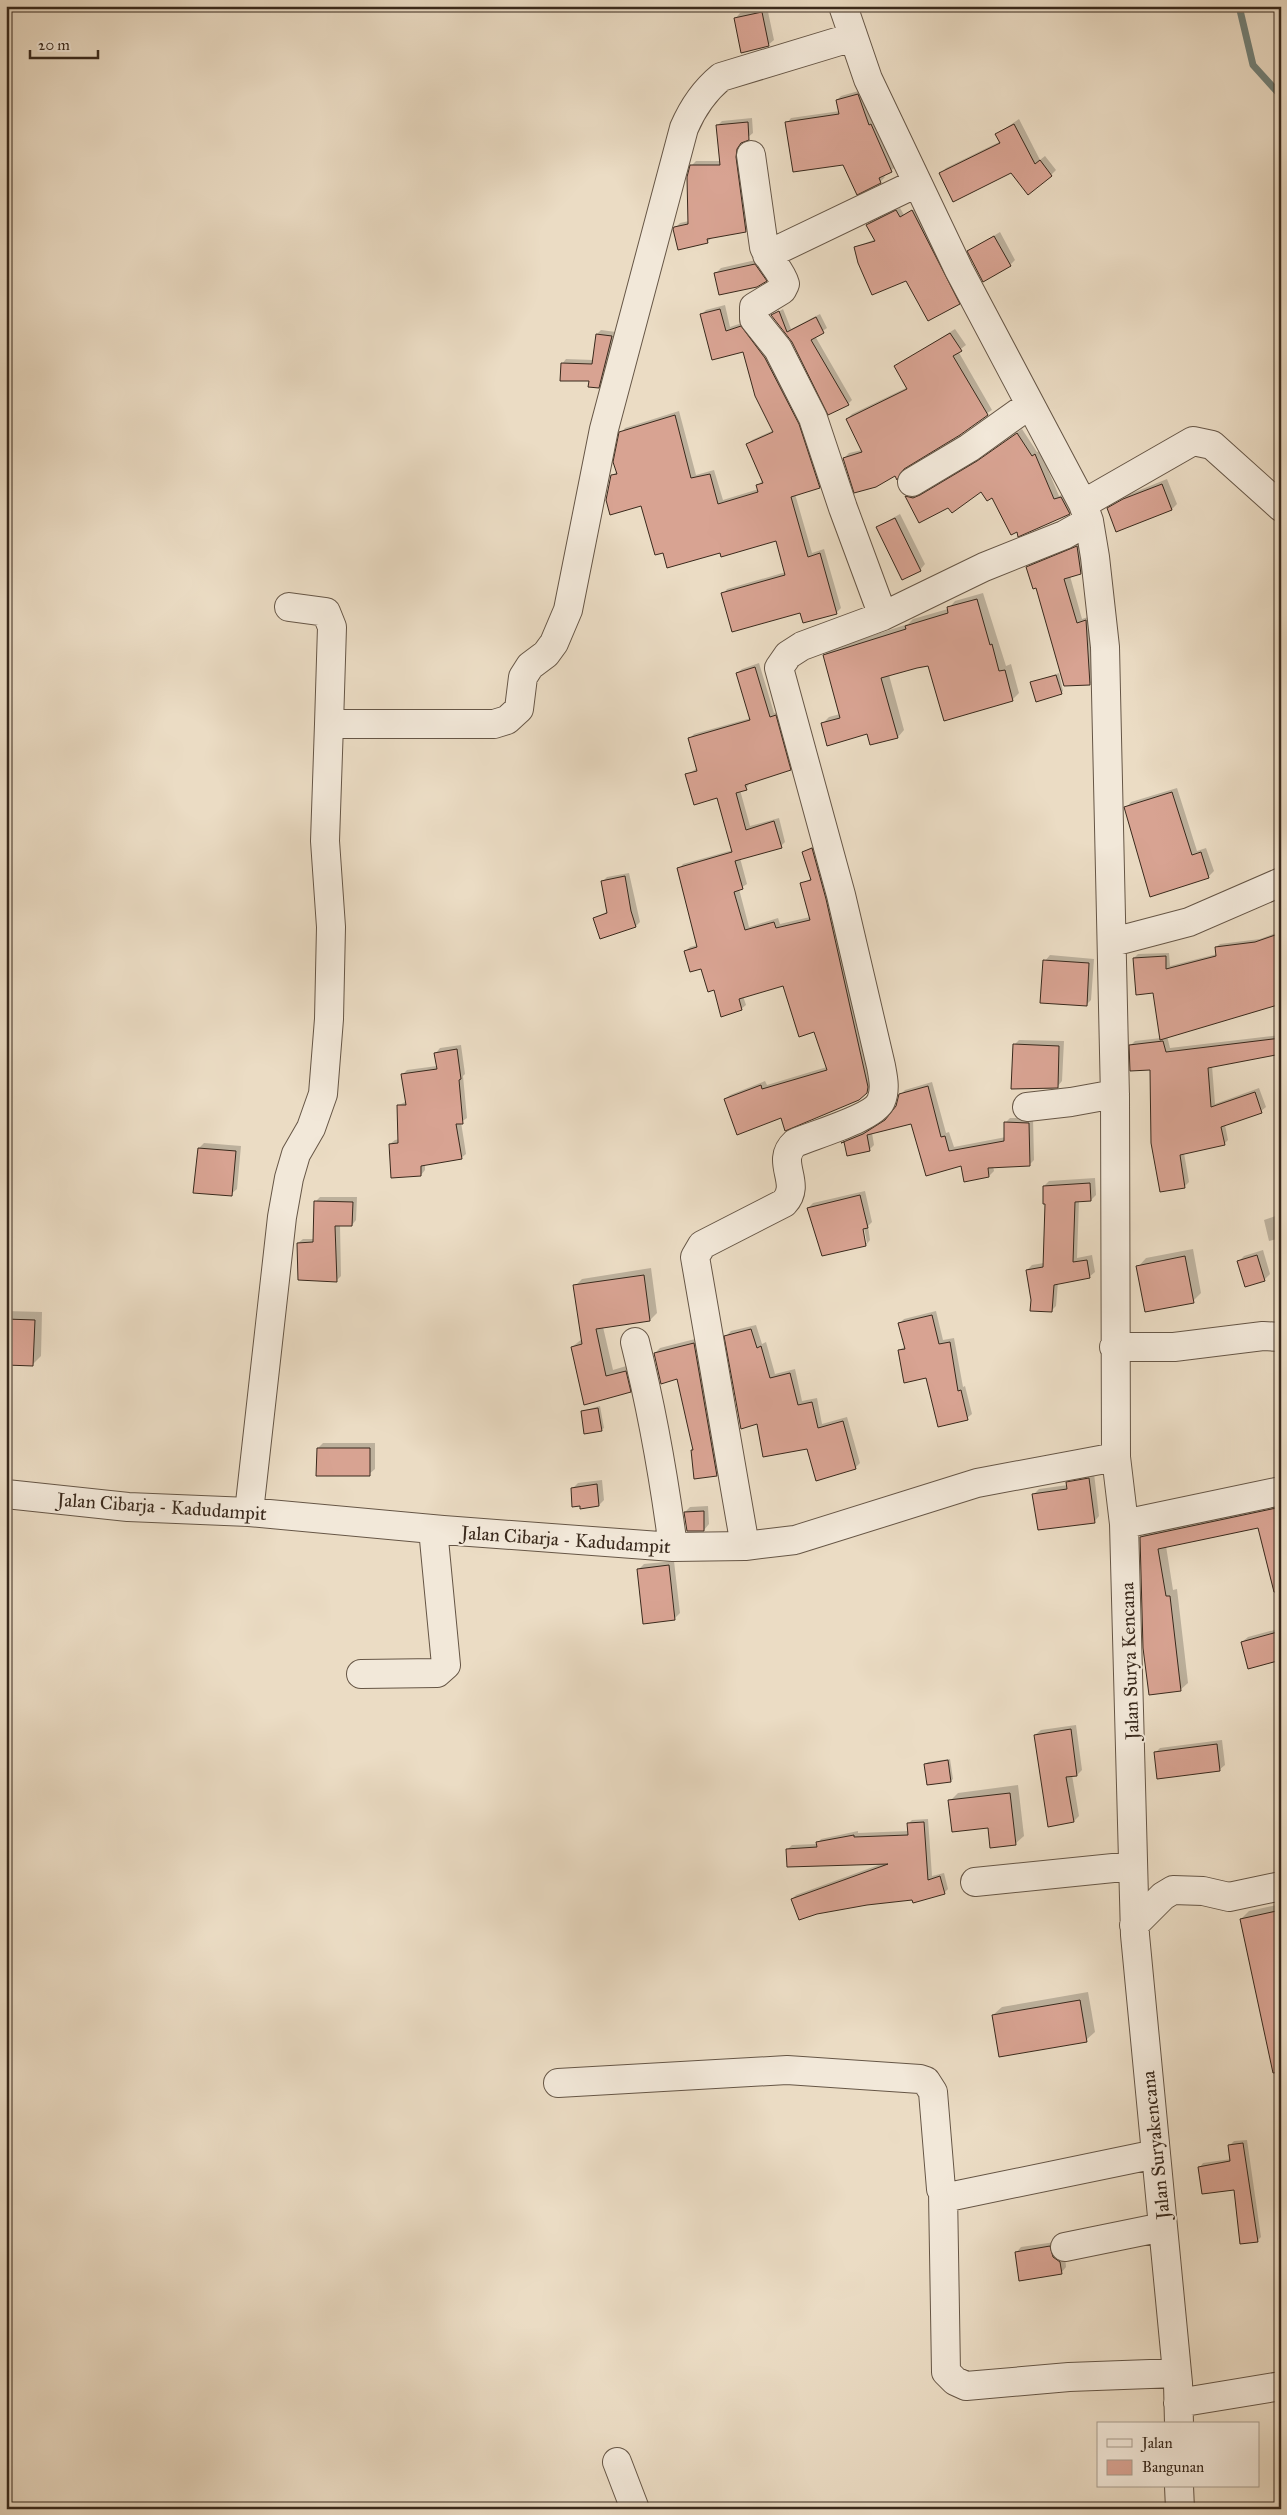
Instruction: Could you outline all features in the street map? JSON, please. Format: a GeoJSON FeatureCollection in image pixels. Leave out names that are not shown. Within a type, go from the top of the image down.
{"type":"FeatureCollection","features":[{"type":"Feature","properties":{"kind":"street"},"geometry":{"type":"LineString","coordinates":[[843,6],[868,79],[917,183],[968,288],[1086,512]]}},
{"type":"Feature","properties":{"kind":"street"},"geometry":{"type":"LineString","coordinates":[[329,724],[494,724],[507,720],[519,709],[523,677],[530,666],[546,654],[554,643],[568,610],[604,429],[684,128],[694,106],[709,87],[721,77],[854,36]]}},
{"type":"Feature","properties":{"kind":"street"},"geometry":{"type":"LineString","coordinates":[[751,155],[764,247],[767,255],[783,276],[785,284],[782,290],[754,307],[754,319],[778,349],[813,418],[843,508],[883,616]]}},
{"type":"Feature","properties":{"kind":"street"},"geometry":{"type":"LineString","coordinates":[[767,255],[917,183]]}},
{"type":"Feature","properties":{"kind":"street"},"geometry":{"type":"LineString","coordinates":[[912,482],[970,448],[1029,405]]}},
{"type":"Feature","properties":{"kind":"street"},"geometry":{"type":"LineString","coordinates":[[744,1546],[695,1258],[702,1245],[784,1203],[792,1190],[786,1158],[788,1149],[795,1143],[872,1112],[881,1101],[884,1089],[881,1066],[841,895],[779,668],[788,655],[802,646],[883,616],[984,567],[1064,535],[1086,512],[1193,441],[1212,445],[1281,507]]}},
{"type":"Feature","properties":{"kind":"street","name":"Jalan Surya Kencana"},"geometry":{"type":"LineString","coordinates":[[1086,512],[1105,647],[1113,942],[1116,1457],[1124,1524],[1133,1866]]}},
{"type":"Feature","properties":{"kind":"street"},"geometry":{"type":"LineString","coordinates":[[249,1512],[284,1207],[289,1178],[296,1154],[311,1128],[323,1094],[329,1019],[331,927],[324,841],[332,627],[326,612],[289,606]]}},
{"type":"Feature","properties":{"kind":"street"},"geometry":{"type":"LineString","coordinates":[[1113,942],[1188,922],[1281,882]]}},
{"type":"Feature","properties":{"kind":"street"},"geometry":{"type":"LineString","coordinates":[[1027,1107],[1115,1094]]}},
{"type":"Feature","properties":{"kind":"street"},"geometry":{"type":"LineString","coordinates":[[1114,1347],[1174,1347],[1263,1336],[1281,1337]]}},
{"type":"Feature","properties":{"kind":"street"},"geometry":{"type":"LineString","coordinates":[[635,1342],[650,1400],[673,1547]]}},
{"type":"Feature","properties":{"kind":"street","name":"Jalan Cibarja - Kadudampit"},"geometry":{"type":"LineString","coordinates":[[6,1494],[128,1507],[249,1512],[433,1529],[673,1547],[744,1546],[795,1540],[977,1484],[1116,1457]]}},
{"type":"Feature","properties":{"kind":"street"},"geometry":{"type":"LineString","coordinates":[[1124,1524],[1281,1491]]}},
{"type":"Feature","properties":{"kind":"street"},"geometry":{"type":"LineString","coordinates":[[361,1674],[437,1673],[446,1665],[433,1529]]}},
{"type":"Feature","properties":{"kind":"street"},"geometry":{"type":"LineString","coordinates":[[975,1882],[1133,1866]]}},
{"type":"Feature","properties":{"kind":"street","name":"Jalan Suryakencana"},"geometry":{"type":"LineString","coordinates":[[1133,1866],[1134,1925],[1177,2372],[1178,2413]]}},
{"type":"Feature","properties":{"kind":"street"},"geometry":{"type":"LineString","coordinates":[[1134,1925],[1163,1896],[1173,1890],[1203,1891],[1229,1897],[1281,1886]]}},
{"type":"Feature","properties":{"kind":"street"},"geometry":{"type":"LineString","coordinates":[[558,2083],[786,2070],[920,2079],[926,2081],[933,2092],[943,2192],[946,2372],[955,2381],[966,2386],[1069,2377],[1177,2372]]}},
{"type":"Feature","properties":{"kind":"street"},"geometry":{"type":"LineString","coordinates":[[943,2192],[946,2195],[959,2196],[1156,2154]]}},
{"type":"Feature","properties":{"kind":"street"},"geometry":{"type":"LineString","coordinates":[[1065,2246],[1163,2227]]}},
{"type":"Feature","properties":{"kind":"street"},"geometry":{"type":"LineString","coordinates":[[1178,2413],[1281,2386]]}},
{"type":"Feature","properties":{"kind":"street"},"geometry":{"type":"LineString","coordinates":[[617,2462],[635,2509]]}},
{"type":"Feature","properties":{"kind":"street"},"geometry":{"type":"LineString","coordinates":[[1179,2488],[1180,2509]]}},
{"type":"Feature","properties":{"kind":"building"},"geometry":{"type":"Polygon","coordinates":[[[762,12],[769,46],[741,53],[734,18],[762,12]]]}},
{"type":"Feature","properties":{"kind":"building"},"geometry":{"type":"Polygon","coordinates":[[[858,94],[869,125],[871,124],[892,172],[879,178],[881,183],[857,195],[843,165],[793,172],[785,122],[839,114],[836,100],[858,94]]]}},
{"type":"Feature","properties":{"kind":"building"},"geometry":{"type":"Polygon","coordinates":[[[748,122],[749,140],[741,143],[737,149],[736,157],[746,232],[707,239],[708,243],[678,250],[673,229],[674,227],[688,224],[687,177],[690,165],[720,165],[716,125],[748,122]]]}},
{"type":"Feature","properties":{"kind":"building"},"geometry":{"type":"Polygon","coordinates":[[[1014,124],[1035,164],[1040,160],[1052,176],[1028,195],[1011,173],[953,202],[939,173],[1000,143],[995,134],[1014,124]]]}},
{"type":"Feature","properties":{"kind":"building"},"geometry":{"type":"Polygon","coordinates":[[[896,210],[900,217],[912,210],[960,304],[928,321],[906,281],[872,295],[858,263],[854,247],[875,241],[866,225],[896,210]]]}},
{"type":"Feature","properties":{"kind":"building"},"geometry":{"type":"Polygon","coordinates":[[[994,236],[1011,266],[983,282],[967,251],[994,236]]]}},
{"type":"Feature","properties":{"kind":"building"},"geometry":{"type":"Polygon","coordinates":[[[755,264],[767,281],[757,287],[719,295],[714,273],[755,264]]]}},
{"type":"Feature","properties":{"kind":"building"},"geometry":{"type":"Polygon","coordinates":[[[720,309],[726,331],[741,326],[765,358],[799,424],[820,488],[791,497],[808,557],[820,553],[837,614],[803,623],[800,613],[732,632],[721,593],[785,575],[776,541],[721,557],[720,553],[667,568],[663,553],[655,555],[641,506],[610,515],[606,500],[611,475],[617,474],[613,462],[619,432],[675,415],[691,478],[710,474],[718,504],[758,492],[756,485],[763,483],[746,444],[773,432],[755,396],[743,352],[712,360],[700,314],[720,309]]]}},
{"type":"Feature","properties":{"kind":"building"},"geometry":{"type":"Polygon","coordinates":[[[779,311],[787,332],[816,317],[824,333],[811,340],[849,405],[828,415],[792,342],[771,315],[779,311]]]}},
{"type":"Feature","properties":{"kind":"building"},"geometry":{"type":"Polygon","coordinates":[[[950,333],[962,351],[953,356],[988,415],[960,435],[904,469],[897,480],[895,476],[876,487],[854,493],[843,458],[862,452],[846,419],[907,389],[894,366],[950,333]]]}},
{"type":"Feature","properties":{"kind":"building"},"geometry":{"type":"Polygon","coordinates":[[[596,334],[612,336],[599,388],[588,387],[589,381],[560,381],[561,363],[592,364],[596,334]]]}},
{"type":"Feature","properties":{"kind":"building"},"geometry":{"type":"Polygon","coordinates":[[[1017,433],[1032,456],[1035,454],[1054,499],[1061,497],[1070,514],[1018,537],[1017,532],[1011,535],[992,498],[987,501],[981,492],[952,513],[948,508],[919,523],[905,496],[913,498],[920,495],[977,461],[1017,433]]]}},
{"type":"Feature","properties":{"kind":"building"},"geometry":{"type":"Polygon","coordinates":[[[1162,484],[1172,510],[1116,532],[1107,508],[1123,499],[1162,484]]]}},
{"type":"Feature","properties":{"kind":"building"},"geometry":{"type":"Polygon","coordinates":[[[895,518],[921,571],[902,580],[876,527],[895,518]]]}},
{"type":"Feature","properties":{"kind":"building"},"geometry":{"type":"Polygon","coordinates":[[[1077,546],[1081,574],[1064,579],[1077,623],[1086,620],[1090,685],[1064,686],[1036,588],[1033,589],[1026,567],[1077,546]]]}},
{"type":"Feature","properties":{"kind":"building"},"geometry":{"type":"Polygon","coordinates":[[[977,599],[999,671],[1005,670],[1013,701],[944,721],[928,666],[917,668],[881,678],[898,738],[870,745],[867,734],[827,746],[821,723],[840,718],[823,655],[906,629],[905,626],[948,613],[947,607],[977,599]]]}},
{"type":"Feature","properties":{"kind":"building"},"geometry":{"type":"Polygon","coordinates":[[[755,667],[770,717],[776,715],[791,770],[745,785],[747,790],[736,793],[746,830],[774,821],[782,848],[735,861],[743,889],[734,892],[745,930],[774,922],[776,928],[810,920],[800,883],[811,880],[802,852],[812,848],[826,899],[868,1087],[867,1093],[859,1100],[785,1131],[781,1118],[737,1135],[724,1099],[761,1085],[762,1089],[827,1070],[814,1032],[799,1037],[783,986],[739,999],[742,1010],[721,1017],[714,990],[708,992],[701,969],[690,972],[684,951],[697,947],[677,868],[732,852],[717,798],[694,805],[685,774],[697,771],[688,738],[750,720],[736,673],[755,667]]]}},
{"type":"Feature","properties":{"kind":"building"},"geometry":{"type":"Polygon","coordinates":[[[1056,675],[1062,694],[1036,702],[1030,682],[1056,675]]]}},
{"type":"Feature","properties":{"kind":"building"},"geometry":{"type":"Polygon","coordinates":[[[1172,792],[1192,855],[1201,852],[1209,878],[1150,897],[1124,807],[1172,792]]]}},
{"type":"Feature","properties":{"kind":"building"},"geometry":{"type":"Polygon","coordinates":[[[625,876],[631,911],[636,927],[600,939],[593,918],[607,913],[601,881],[625,876]]]}},
{"type":"Feature","properties":{"kind":"building"},"geometry":{"type":"Polygon","coordinates":[[[1281,933],[1281,1004],[1160,1040],[1153,993],[1136,995],[1133,958],[1166,956],[1166,969],[1216,956],[1215,947],[1255,942],[1281,933]]]}},
{"type":"Feature","properties":{"kind":"building"},"geometry":{"type":"Polygon","coordinates":[[[1043,960],[1089,963],[1087,1006],[1040,1003],[1043,960]]]}},
{"type":"Feature","properties":{"kind":"building"},"geometry":{"type":"Polygon","coordinates":[[[1281,1038],[1281,1054],[1208,1068],[1211,1107],[1255,1092],[1262,1113],[1221,1127],[1225,1145],[1180,1155],[1185,1188],[1160,1192],[1151,1143],[1150,1070],[1130,1071],[1129,1045],[1163,1041],[1166,1052],[1281,1038]]]}},
{"type":"Feature","properties":{"kind":"building"},"geometry":{"type":"Polygon","coordinates":[[[1013,1044],[1059,1046],[1058,1088],[1011,1089],[1013,1044]]]}},
{"type":"Feature","properties":{"kind":"building"},"geometry":{"type":"Polygon","coordinates":[[[457,1049],[461,1079],[459,1080],[463,1124],[456,1124],[462,1159],[421,1166],[421,1176],[391,1178],[389,1144],[398,1143],[397,1105],[406,1105],[401,1074],[437,1069],[434,1053],[457,1049]]]}},
{"type":"Feature","properties":{"kind":"building"},"geometry":{"type":"Polygon","coordinates":[[[928,1086],[941,1137],[945,1136],[949,1151],[1004,1141],[1004,1122],[1029,1123],[1030,1166],[988,1168],[989,1177],[964,1182],[961,1166],[926,1176],[911,1124],[867,1135],[870,1151],[847,1156],[844,1142],[841,1143],[863,1134],[885,1120],[896,1106],[899,1094],[928,1086]]]}},
{"type":"Feature","properties":{"kind":"building"},"geometry":{"type":"Polygon","coordinates":[[[198,1148],[236,1151],[232,1196],[193,1193],[198,1148]]]}},
{"type":"Feature","properties":{"kind":"building"},"geometry":{"type":"Polygon","coordinates":[[[1090,1183],[1091,1201],[1075,1202],[1073,1262],[1087,1260],[1090,1278],[1054,1285],[1052,1312],[1030,1311],[1031,1300],[1026,1270],[1043,1267],[1045,1204],[1043,1204],[1043,1186],[1090,1183]]]}},
{"type":"Feature","properties":{"kind":"building"},"geometry":{"type":"Polygon","coordinates":[[[860,1195],[868,1228],[863,1229],[866,1246],[822,1256],[807,1208],[860,1195]]]}},
{"type":"Feature","properties":{"kind":"building"},"geometry":{"type":"Polygon","coordinates":[[[314,1201],[353,1202],[352,1226],[335,1226],[337,1282],[298,1280],[297,1243],[313,1242],[314,1201]]]}},
{"type":"Feature","properties":{"kind":"building"},"geometry":{"type":"Polygon","coordinates":[[[1257,1255],[1265,1281],[1245,1287],[1237,1261],[1257,1255]]]}},
{"type":"Feature","properties":{"kind":"building"},"geometry":{"type":"Polygon","coordinates":[[[1185,1256],[1194,1303],[1145,1312],[1136,1266],[1185,1256]]]}},
{"type":"Feature","properties":{"kind":"building"},"geometry":{"type":"Polygon","coordinates":[[[644,1275],[650,1321],[596,1329],[606,1376],[626,1371],[631,1392],[584,1405],[571,1347],[582,1344],[573,1285],[644,1275]]]}},
{"type":"Feature","properties":{"kind":"building"},"geometry":{"type":"Polygon","coordinates":[[[932,1315],[939,1344],[950,1342],[958,1391],[961,1390],[968,1420],[938,1427],[926,1378],[904,1383],[898,1350],[905,1349],[898,1323],[932,1315]]]}},
{"type":"Feature","properties":{"kind":"building"},"geometry":{"type":"Polygon","coordinates":[[[6,1319],[35,1320],[33,1366],[6,1365],[6,1319]]]}},
{"type":"Feature","properties":{"kind":"building"},"geometry":{"type":"Polygon","coordinates":[[[751,1329],[757,1348],[761,1346],[770,1378],[790,1373],[798,1405],[812,1402],[818,1428],[843,1421],[856,1469],[816,1481],[807,1449],[763,1457],[757,1424],[741,1429],[724,1336],[751,1329]]]}},
{"type":"Feature","properties":{"kind":"building"},"geometry":{"type":"Polygon","coordinates":[[[694,1343],[717,1476],[694,1479],[691,1450],[693,1450],[677,1379],[661,1384],[654,1353],[694,1343]]]}},
{"type":"Feature","properties":{"kind":"building"},"geometry":{"type":"Polygon","coordinates":[[[598,1408],[602,1431],[584,1434],[581,1411],[598,1408]]]}},
{"type":"Feature","properties":{"kind":"building"},"geometry":{"type":"Polygon","coordinates":[[[317,1448],[370,1448],[370,1476],[316,1476],[317,1448]]]}},
{"type":"Feature","properties":{"kind":"building"},"geometry":{"type":"Polygon","coordinates":[[[1089,1478],[1095,1523],[1038,1530],[1032,1494],[1067,1489],[1066,1482],[1089,1478]]]}},
{"type":"Feature","properties":{"kind":"building"},"geometry":{"type":"Polygon","coordinates":[[[597,1484],[599,1506],[580,1509],[580,1506],[572,1507],[571,1488],[597,1484]]]}},
{"type":"Feature","properties":{"kind":"building"},"geometry":{"type":"Polygon","coordinates":[[[1281,1507],[1281,1592],[1274,1592],[1258,1528],[1158,1549],[1166,1596],[1170,1596],[1181,1691],[1149,1695],[1143,1648],[1140,1537],[1281,1507]]]}},
{"type":"Feature","properties":{"kind":"building"},"geometry":{"type":"Polygon","coordinates":[[[704,1511],[704,1531],[687,1531],[684,1512],[704,1511]]]}},
{"type":"Feature","properties":{"kind":"building"},"geometry":{"type":"Polygon","coordinates":[[[669,1565],[675,1620],[643,1624],[637,1569],[669,1565]]]}},
{"type":"Feature","properties":{"kind":"building"},"geometry":{"type":"Polygon","coordinates":[[[1281,1631],[1281,1660],[1248,1669],[1241,1642],[1281,1631]]]}},
{"type":"Feature","properties":{"kind":"building"},"geometry":{"type":"Polygon","coordinates":[[[1071,1729],[1077,1776],[1066,1777],[1074,1822],[1048,1827],[1034,1735],[1071,1729]]]}},
{"type":"Feature","properties":{"kind":"building"},"geometry":{"type":"Polygon","coordinates":[[[1217,1744],[1220,1771],[1157,1779],[1154,1752],[1217,1744]]]}},
{"type":"Feature","properties":{"kind":"building"},"geometry":{"type":"Polygon","coordinates":[[[948,1760],[951,1782],[927,1785],[924,1764],[948,1760]]]}},
{"type":"Feature","properties":{"kind":"building"},"geometry":{"type":"Polygon","coordinates":[[[1010,1793],[1016,1845],[990,1848],[988,1828],[952,1832],[948,1800],[1010,1793]]]}},
{"type":"Feature","properties":{"kind":"building"},"geometry":{"type":"Polygon","coordinates":[[[924,1822],[928,1880],[940,1876],[945,1894],[913,1903],[912,1900],[867,1905],[817,1914],[799,1920],[791,1899],[888,1864],[787,1867],[786,1849],[817,1847],[816,1842],[854,1835],[854,1837],[908,1835],[907,1823],[924,1822]]]}},
{"type":"Feature","properties":{"kind":"building"},"geometry":{"type":"Polygon","coordinates":[[[1281,1910],[1281,2072],[1273,2073],[1240,1919],[1281,1910]]]}},
{"type":"Feature","properties":{"kind":"building"},"geometry":{"type":"Polygon","coordinates":[[[1080,2000],[1087,2042],[999,2057],[992,2015],[1080,2000]]]}},
{"type":"Feature","properties":{"kind":"building"},"geometry":{"type":"Polygon","coordinates":[[[1243,2143],[1258,2242],[1240,2244],[1234,2190],[1202,2194],[1198,2167],[1230,2161],[1228,2145],[1243,2143]]]}},
{"type":"Feature","properties":{"kind":"building"},"geometry":{"type":"Polygon","coordinates":[[[1050,2246],[1053,2257],[1060,2262],[1062,2274],[1019,2281],[1015,2252],[1050,2246]]]}},
{"type":"Feature","properties":{"kind":"waterway"},"geometry":{"type":"LineString","coordinates":[[1239,6],[1253,65],[1281,96]]}}]}
